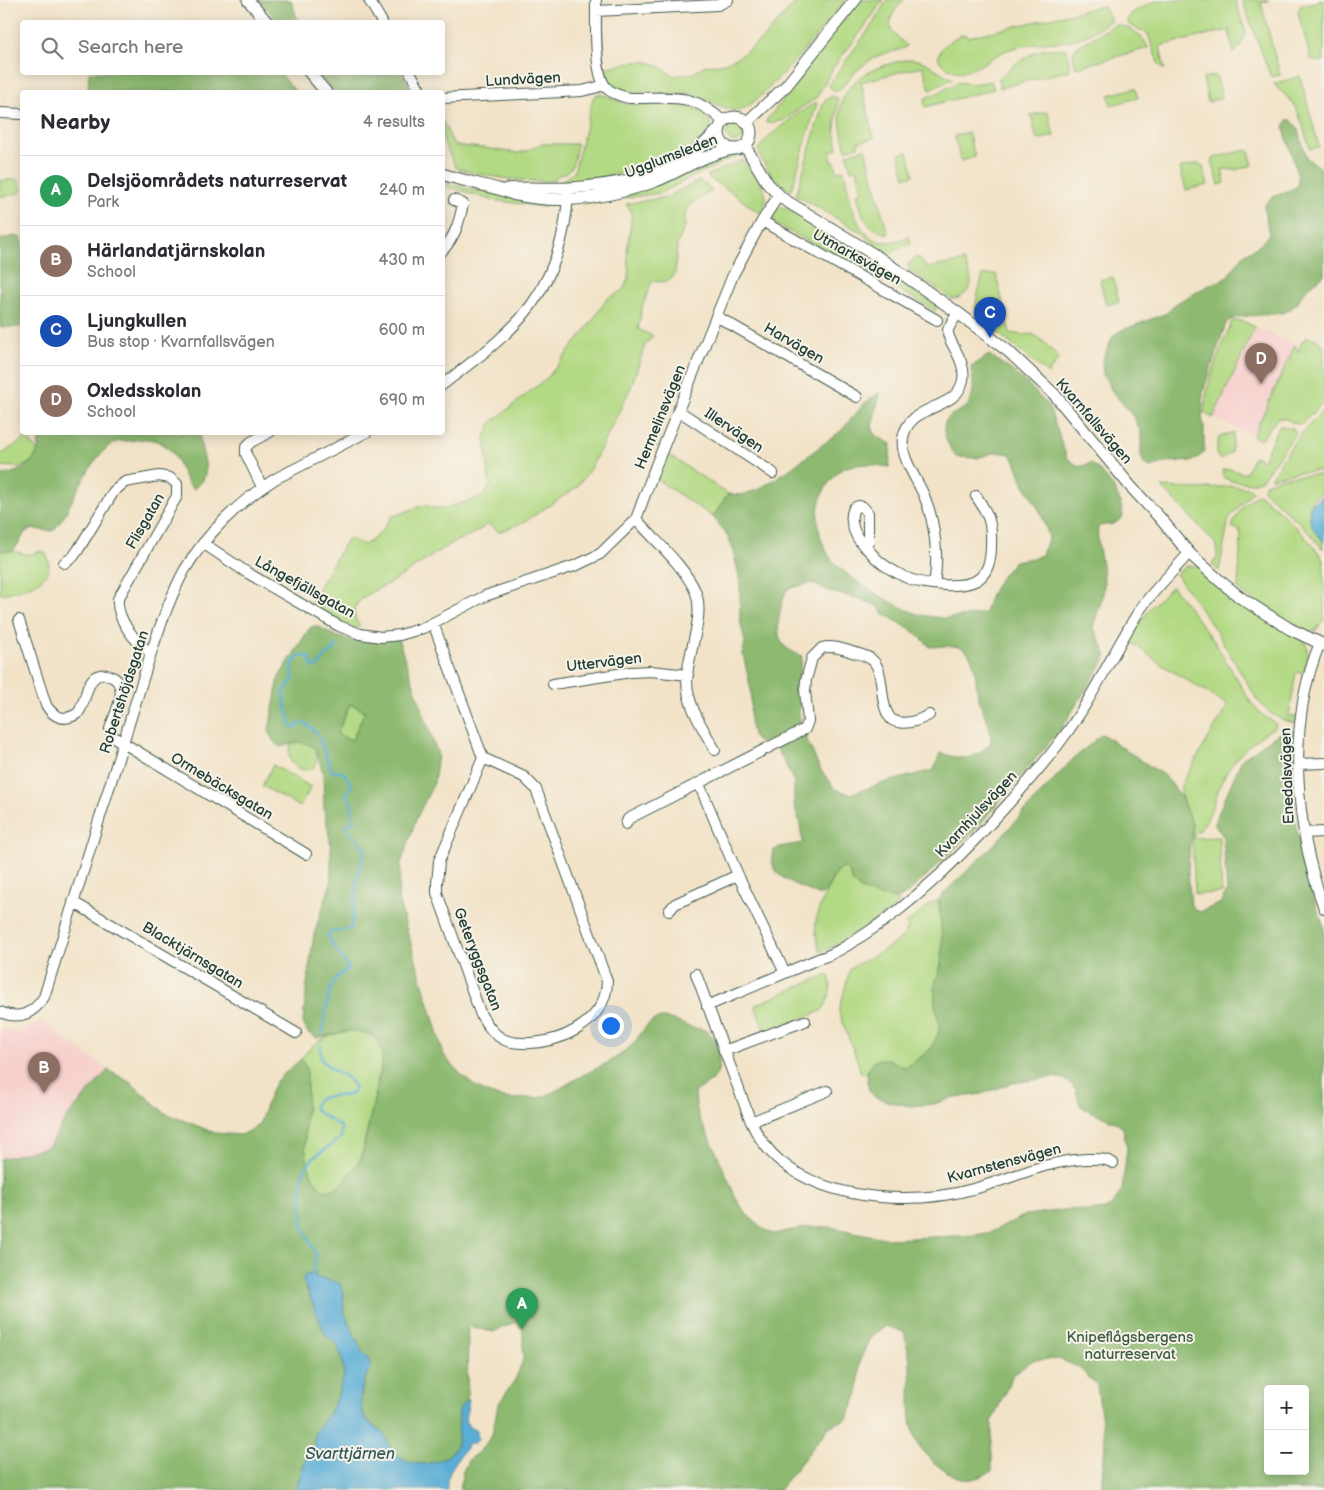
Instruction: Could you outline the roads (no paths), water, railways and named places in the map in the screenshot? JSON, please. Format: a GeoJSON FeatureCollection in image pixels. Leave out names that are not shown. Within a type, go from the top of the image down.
{"type":"FeatureCollection","features":[{"type":"Feature","properties":{"kind":"street"},"geometry":{"type":"LineString","coordinates":[[248,0],[265,20]]}},
{"type":"Feature","properties":{"kind":"street"},"geometry":{"type":"LineString","coordinates":[[370,0],[381,20]]}},
{"type":"Feature","properties":{"kind":"street"},"geometry":{"type":"LineString","coordinates":[[596,0],[598,66],[603,84],[622,97],[693,100],[704,105],[722,126]]}},
{"type":"Feature","properties":{"kind":"street"},"geometry":{"type":"LineString","coordinates":[[596,11],[700,3],[722,4],[728,0]]}},
{"type":"Feature","properties":{"kind":"street"},"geometry":{"type":"LineString","coordinates":[[739,148],[748,142],[751,133],[746,122],[786,86],[855,0]]}},
{"type":"Feature","properties":{"kind":"street"},"geometry":{"type":"LineString","coordinates":[[312,75],[324,90]]}},
{"type":"Feature","properties":{"kind":"street"},"geometry":{"type":"LineString","coordinates":[[412,75],[420,90]]}},
{"type":"Feature","properties":{"kind":"street","name":"Lundvägen"},"geometry":{"type":"LineString","coordinates":[[445,98],[582,91],[592,90],[603,84]]}},
{"type":"Feature","properties":{"kind":"street"},"geometry":{"type":"LineString","coordinates":[[0,113],[20,114]]}},
{"type":"Feature","properties":{"kind":"street","name":"Ugglumsleden"},"geometry":{"type":"LineString","coordinates":[[445,175],[500,189],[515,195],[542,198],[610,184],[663,169],[681,161],[698,149],[728,119],[737,118],[746,122]]}},
{"type":"Feature","properties":{"kind":"street","name":"Ugglumsleden"},"geometry":{"type":"LineString","coordinates":[[722,126],[720,137],[723,144],[739,148]]}},
{"type":"Feature","properties":{"kind":"street","name":"Ugglumsleden"},"geometry":{"type":"LineString","coordinates":[[568,193],[601,196],[642,186],[718,153],[739,148]]}},
{"type":"Feature","properties":{"kind":"street","name":"Kvarnfallsvägen"},"geometry":{"type":"LineString","coordinates":[[739,148],[779,195],[878,258],[958,313],[1008,351],[1054,394],[1130,487],[1160,518],[1189,553],[1241,598],[1290,629],[1322,644]]}},
{"type":"Feature","properties":{"kind":"street"},"geometry":{"type":"LineString","coordinates":[[445,383],[511,328],[532,303],[548,277],[553,262],[565,224],[568,193]]}},
{"type":"Feature","properties":{"kind":"street","name":"Hermelinsvägen"},"geometry":{"type":"LineString","coordinates":[[509,588],[577,566],[589,560],[609,546],[636,519],[733,275],[762,221],[779,195]]}},
{"type":"Feature","properties":{"kind":"street"},"geometry":{"type":"LineString","coordinates":[[445,248],[459,224],[463,204],[454,200]]}},
{"type":"Feature","properties":{"kind":"street","name":"Utmarksvägen"},"geometry":{"type":"LineString","coordinates":[[762,221],[937,320]]}},
{"type":"Feature","properties":{"kind":"street"},"geometry":{"type":"LineString","coordinates":[[934,584],[937,568],[933,532],[925,498],[903,447],[904,436],[908,426],[916,415],[952,398],[961,386],[963,379],[962,364],[948,334],[958,313]]}},
{"type":"Feature","properties":{"kind":"street","name":"Harvägen"},"geometry":{"type":"LineString","coordinates":[[716,316],[857,397]]}},
{"type":"Feature","properties":{"kind":"street","name":"Illervägen"},"geometry":{"type":"LineString","coordinates":[[679,411],[773,473]]}},
{"type":"Feature","properties":{"kind":"street"},"geometry":{"type":"LineString","coordinates":[[262,487],[246,454],[246,448],[251,442],[264,435]]}},
{"type":"Feature","properties":{"kind":"street","name":"Robertshöjdsgatan"},"geometry":{"type":"LineString","coordinates":[[0,1012],[8,1016],[21,1015],[35,1009],[40,1004],[47,988],[151,653],[184,572],[203,543],[262,487],[361,435]]}},
{"type":"Feature","properties":{"kind":"street","name":"Flisgatan"},"geometry":{"type":"LineString","coordinates":[[64,563],[73,557],[114,492],[125,482],[159,476],[174,480],[178,488],[177,496],[118,599],[119,610],[132,636],[151,653]]}},
{"type":"Feature","properties":{"kind":"street"},"geometry":{"type":"LineString","coordinates":[[868,550],[878,561],[905,578],[934,584],[953,585],[976,580],[984,573],[991,557],[991,526],[987,512],[976,496]]}},
{"type":"Feature","properties":{"kind":"street"},"geometry":{"type":"LineString","coordinates":[[636,519],[687,576],[695,592],[698,605],[688,675],[688,690],[693,710],[714,750]]}},
{"type":"Feature","properties":{"kind":"street","name":"Långefjällsgatan"},"geometry":{"type":"LineString","coordinates":[[203,543],[246,572],[349,630],[360,634],[381,637],[400,635],[423,628],[485,596],[509,588]]}},
{"type":"Feature","properties":{"kind":"street","name":"Kvarnhjulsvägen"},"geometry":{"type":"LineString","coordinates":[[707,1006],[834,954],[906,906],[963,853],[1020,790],[1063,738],[1140,609],[1189,553]]}},
{"type":"Feature","properties":{"kind":"street"},"geometry":{"type":"LineString","coordinates":[[19,620],[46,705],[56,716],[66,719],[78,713],[90,685],[96,677],[112,676],[119,683],[121,692],[110,733],[122,743]]}},
{"type":"Feature","properties":{"kind":"street"},"geometry":{"type":"LineString","coordinates":[[433,623],[483,758]]}},
{"type":"Feature","properties":{"kind":"street","name":"Enedalsvägen"},"geometry":{"type":"LineString","coordinates":[[1322,644],[1311,667],[1305,694],[1299,729],[1299,764],[1304,833],[1324,908]]}},
{"type":"Feature","properties":{"kind":"street"},"geometry":{"type":"LineString","coordinates":[[626,824],[628,819],[805,729],[808,720],[805,691],[806,680],[812,658],[822,648],[835,647],[866,656],[874,662],[878,670],[886,710],[892,720],[905,723],[929,715]]}},
{"type":"Feature","properties":{"kind":"street","name":"Uttervägen"},"geometry":{"type":"LineString","coordinates":[[553,684],[631,672],[651,671],[688,675]]}},
{"type":"Feature","properties":{"kind":"street","name":"Ormebäcksgatan"},"geometry":{"type":"LineString","coordinates":[[122,743],[306,854]]}},
{"type":"Feature","properties":{"kind":"street","name":"Geteryggsgatan"},"geometry":{"type":"LineString","coordinates":[[483,758],[524,777],[536,789],[607,981],[603,1002],[583,1025],[570,1033],[543,1042],[520,1043],[501,1039],[486,1024],[481,1015],[437,893],[439,861],[483,758]]}},
{"type":"Feature","properties":{"kind":"street"},"geometry":{"type":"LineString","coordinates":[[1299,764],[1324,764]]}},
{"type":"Feature","properties":{"kind":"street"},"geometry":{"type":"LineString","coordinates":[[699,784],[738,875],[785,973]]}},
{"type":"Feature","properties":{"kind":"street"},"geometry":{"type":"LineString","coordinates":[[1304,833],[1324,832]]}},
{"type":"Feature","properties":{"kind":"street"},"geometry":{"type":"LineString","coordinates":[[669,910],[675,904],[738,875]]}},
{"type":"Feature","properties":{"kind":"street","name":"Blacktjärnsgatan"},"geometry":{"type":"LineString","coordinates":[[74,902],[296,1033]]}},
{"type":"Feature","properties":{"kind":"street","name":"Kvarnstensvägen"},"geometry":{"type":"LineString","coordinates":[[696,974],[751,1122],[767,1148],[779,1161],[813,1181],[840,1190],[878,1197],[915,1198],[962,1192],[1045,1165],[1105,1158],[1113,1163]]}},
{"type":"Feature","properties":{"kind":"street"},"geometry":{"type":"LineString","coordinates":[[724,1051],[805,1021]]}},
{"type":"Feature","properties":{"kind":"street"},"geometry":{"type":"LineString","coordinates":[[751,1122],[827,1091]]}},
{"type":"Feature","properties":{"kind":"water"},"geometry":{"type":"Polygon","coordinates":[[[1324,495],[1324,542],[1311,524],[1309,513],[1312,503],[1324,495]]]}},
{"type":"Feature","properties":{"kind":"water","name":"Svarttjärnen"},"geometry":{"type":"Polygon","coordinates":[[[311,1272],[315,1272],[315,1277],[340,1283],[343,1293],[344,1312],[363,1354],[368,1357],[371,1367],[361,1393],[363,1414],[382,1433],[393,1452],[400,1458],[408,1462],[426,1464],[436,1462],[451,1453],[456,1446],[458,1438],[459,1408],[469,1400],[465,1420],[470,1428],[477,1430],[478,1439],[473,1444],[469,1444],[450,1471],[447,1490],[295,1490],[306,1459],[314,1445],[315,1432],[333,1407],[344,1378],[342,1357],[336,1343],[326,1336],[304,1283],[305,1275],[310,1275],[311,1272]]]}},
{"type":"Feature","properties":{"kind":"waterway"},"geometry":{"type":"LineString","coordinates":[[322,1034],[330,990],[336,979],[348,968],[328,936],[330,932],[351,929],[358,875],[365,849],[345,826],[354,821],[351,801],[346,794],[352,785],[344,773],[332,771],[318,734],[305,723],[299,724],[296,728],[291,725],[284,692],[293,679],[292,665],[298,656],[310,657],[312,667],[318,666],[333,651],[337,644]]}},
{"type":"Feature","properties":{"kind":"waterway"},"geometry":{"type":"LineString","coordinates":[[313,1272],[316,1254],[302,1225],[302,1177],[305,1169],[314,1157],[341,1138],[341,1127],[316,1111],[314,1105],[321,1098],[352,1094],[355,1088],[348,1079],[331,1069],[321,1059],[321,1046]]}},
{"type":"Feature","properties":{"kind":"place","name":"Ljungkullen"},"geometry":{"type":"Point","coordinates":[990,338]}},
{"type":"Feature","properties":{"kind":"place","name":"Oxledsskolan"},"geometry":{"type":"Point","coordinates":[1261,384]}},
{"type":"Feature","properties":{"kind":"place","name":"Härlandatjärnskolan"},"geometry":{"type":"Point","coordinates":[44,1093]}},
{"type":"Feature","properties":{"kind":"place","name":"Delsjöområdets naturreservat"},"geometry":{"type":"Point","coordinates":[522,1329]}},
{"type":"Feature","properties":{"kind":"park label","name":"Knipeflågsbergens naturreservat"},"geometry":{"type":"Point","coordinates":[1130,1346]}}]}
